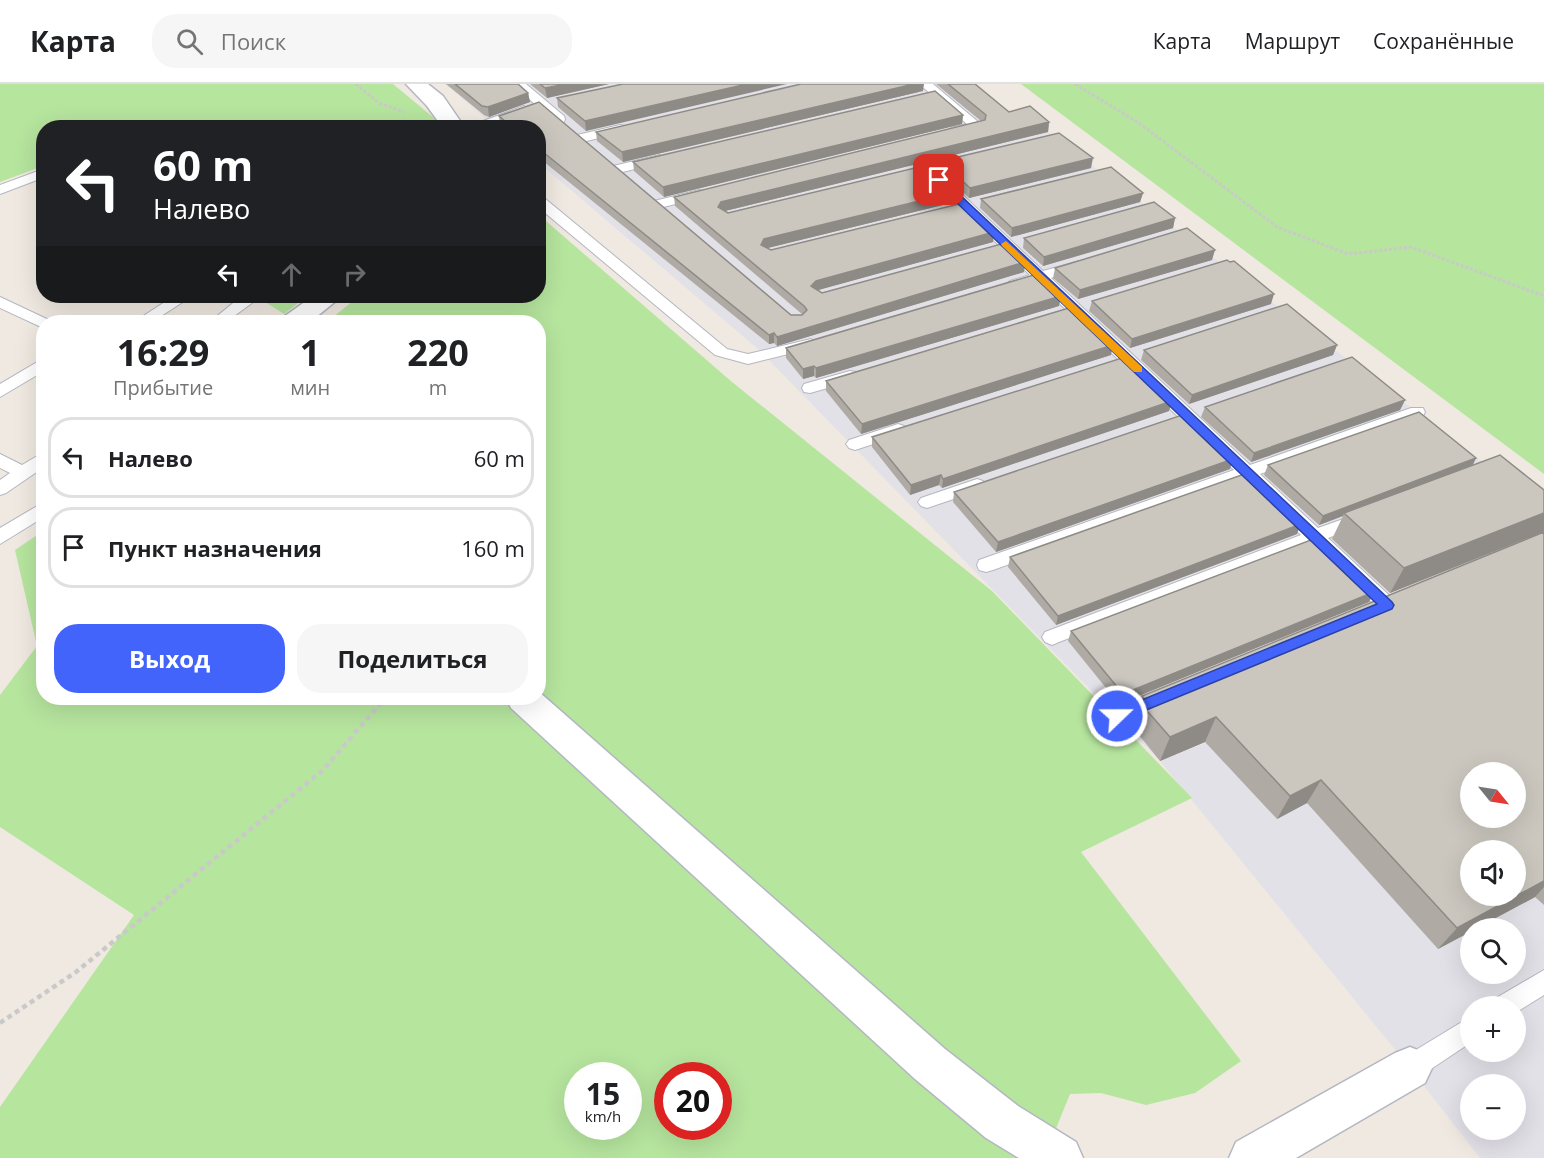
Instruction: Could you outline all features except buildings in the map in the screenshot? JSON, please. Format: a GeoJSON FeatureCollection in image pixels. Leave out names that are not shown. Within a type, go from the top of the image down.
{"type":"FeatureCollection","features":[{"type":"Feature","properties":{"kind":"street"},"geometry":{"type":"LineString","coordinates":[[416,84],[435,101],[448,120]]}},
{"type":"Feature","properties":{"kind":"street"},"geometry":{"type":"LineString","coordinates":[[303,315],[319,303]]}},
{"type":"Feature","properties":{"kind":"street"},"geometry":{"type":"LineString","coordinates":[[531,705],[930,1064],[1002,1122],[1060,1158]]}},
{"type":"Feature","properties":{"kind":"street"},"geometry":{"type":"LineString","coordinates":[[1252,1158],[1410,1068]]}},
{"type":"Feature","properties":{"kind":"lane"},"geometry":{"type":"LineString","coordinates":[[519,84],[586,142],[628,128]]}},
{"type":"Feature","properties":{"kind":"lane"},"geometry":{"type":"LineString","coordinates":[[929,91],[977,126],[943,135]]}},
{"type":"Feature","properties":{"kind":"lane"},"geometry":{"type":"LineString","coordinates":[[495,120],[563,100]]}},
{"type":"Feature","properties":{"kind":"lane"},"geometry":{"type":"LineString","coordinates":[[634,183],[613,165],[675,156]]}},
{"type":"Feature","properties":{"kind":"lane"},"geometry":{"type":"LineString","coordinates":[[926,168],[959,207],[1007,245],[1387,605]]}},
{"type":"Feature","properties":{"kind":"lane"},"geometry":{"type":"LineString","coordinates":[[0,190],[36,176]]}},
{"type":"Feature","properties":{"kind":"lane"},"geometry":{"type":"LineString","coordinates":[[676,218],[655,200],[716,190]]}},
{"type":"Feature","properties":{"kind":"lane"},"geometry":{"type":"LineString","coordinates":[[959,207],[987,200]]}},
{"type":"Feature","properties":{"kind":"lane"},"geometry":{"type":"LineString","coordinates":[[546,207],[722,352],[748,359],[823,340]]}},
{"type":"Feature","properties":{"kind":"lane"},"geometry":{"type":"LineString","coordinates":[[986,251],[1029,240]]}},
{"type":"Feature","properties":{"kind":"lane"},"geometry":{"type":"LineString","coordinates":[[995,290],[1094,260]]}},
{"type":"Feature","properties":{"kind":"lane"},"geometry":{"type":"LineString","coordinates":[[0,302],[36,319]]}},
{"type":"Feature","properties":{"kind":"lane"},"geometry":{"type":"LineString","coordinates":[[1051,315],[1096,302]]}},
{"type":"Feature","properties":{"kind":"lane"},"geometry":{"type":"LineString","coordinates":[[153,315],[173,303]]}},
{"type":"Feature","properties":{"kind":"lane"},"geometry":{"type":"LineString","coordinates":[[227,315],[244,303]]}},
{"type":"Feature","properties":{"kind":"lane"},"geometry":{"type":"LineString","coordinates":[[1103,365],[1147,351]]}},
{"type":"Feature","properties":{"kind":"lane"},"geometry":{"type":"LineString","coordinates":[[0,392],[36,368]]}},
{"type":"Feature","properties":{"kind":"lane"},"geometry":{"type":"LineString","coordinates":[[810,388],[867,371]]}},
{"type":"Feature","properties":{"kind":"lane"},"geometry":{"type":"LineString","coordinates":[[1163,422],[1207,406]]}},
{"type":"Feature","properties":{"kind":"lane"},"geometry":{"type":"LineString","coordinates":[[986,565],[1417,412]]}},
{"type":"Feature","properties":{"kind":"lane"},"geometry":{"type":"LineString","coordinates":[[855,444],[911,426]]}},
{"type":"Feature","properties":{"kind":"lane"},"geometry":{"type":"LineString","coordinates":[[0,460],[23,473]]}},
{"type":"Feature","properties":{"kind":"lane"},"geometry":{"type":"LineString","coordinates":[[0,489],[36,464]]}},
{"type":"Feature","properties":{"kind":"lane"},"geometry":{"type":"LineString","coordinates":[[927,502],[994,479]]}},
{"type":"Feature","properties":{"kind":"lane"},"geometry":{"type":"LineString","coordinates":[[1052,637],[1380,511]]}},
{"type":"Feature","properties":{"kind":"lane"},"geometry":{"type":"LineString","coordinates":[[0,537],[36,513]]}},
{"type":"Feature","properties":{"kind":"lane"},"geometry":{"type":"LineString","coordinates":[[1365,614],[1408,597]]}},
{"type":"Feature","properties":{"kind":"lane"},"geometry":{"type":"LineString","coordinates":[[1117,716],[1182,689]]}},
{"type":"Feature","properties":{"kind":"lane"},"geometry":{"type":"LineString","coordinates":[[1521,996],[1544,981]]}},
{"type":"Feature","properties":{"kind":"lane"},"geometry":{"type":"LineString","coordinates":[[1410,1068],[1460,1036]]}},
{"type":"Feature","properties":{"kind":"path"},"geometry":{"type":"LineString","coordinates":[[356,84],[379,103],[411,115]]}},
{"type":"Feature","properties":{"kind":"path"},"geometry":{"type":"LineString","coordinates":[[1075,84],[1139,123],[1277,227],[1348,254],[1411,248],[1544,296]]}},
{"type":"Feature","properties":{"kind":"path"},"geometry":{"type":"LineString","coordinates":[[0,1023],[76,972],[322,770],[379,705]]}},
{"type":"Feature","properties":{"kind":"shaded area"},"geometry":{"type":"Polygon","coordinates":[[[445,84],[962,84],[1026,136],[1047,131],[1544,509],[1544,594],[1182,752],[1544,611],[1544,1158],[1480,1158],[1466,1140],[1526,1140],[1526,1074],[1460,1074],[1460,1132],[1160,761],[758,349],[546,169],[546,120],[488,120],[445,84]]]}},
{"type":"Feature","properties":{"kind":"green space"},"geometry":{"type":"Polygon","coordinates":[[[0,84],[393,84],[437,120],[36,120],[36,169],[0,182],[0,84]]]}},
{"type":"Feature","properties":{"kind":"green space"},"geometry":{"type":"Polygon","coordinates":[[[1021,84],[1544,84],[1544,474],[1021,84]]]}},
{"type":"Feature","properties":{"kind":"green space"},"geometry":{"type":"Polygon","coordinates":[[[546,221],[732,382],[992,591],[1192,798],[1081,852],[1241,1061],[1195,1093],[1146,1105],[1101,1093],[1070,1094],[1044,1158],[0,1158],[0,1107],[134,915],[0,827],[0,695],[36,647],[36,705],[546,705],[546,315],[336,315],[350,303],[546,303],[546,221]]]}},
{"type":"Feature","properties":{"kind":"green space"},"geometry":{"type":"Polygon","coordinates":[[[267,303],[298,303],[284,314],[267,303]]]}},
{"type":"Feature","properties":{"kind":"green space"},"geometry":{"type":"Polygon","coordinates":[[[36,536],[36,642],[15,550],[36,536]]]}},
{"type":"Feature","properties":{"kind":"slow traffic"},"geometry":{"type":"LineString","coordinates":[[1006,244],[1138,369]]}},
{"type":"Feature","properties":{"kind":"route"},"geometry":{"type":"LineString","coordinates":[[939,180],[1387,605],[1117,716]]}}]}
